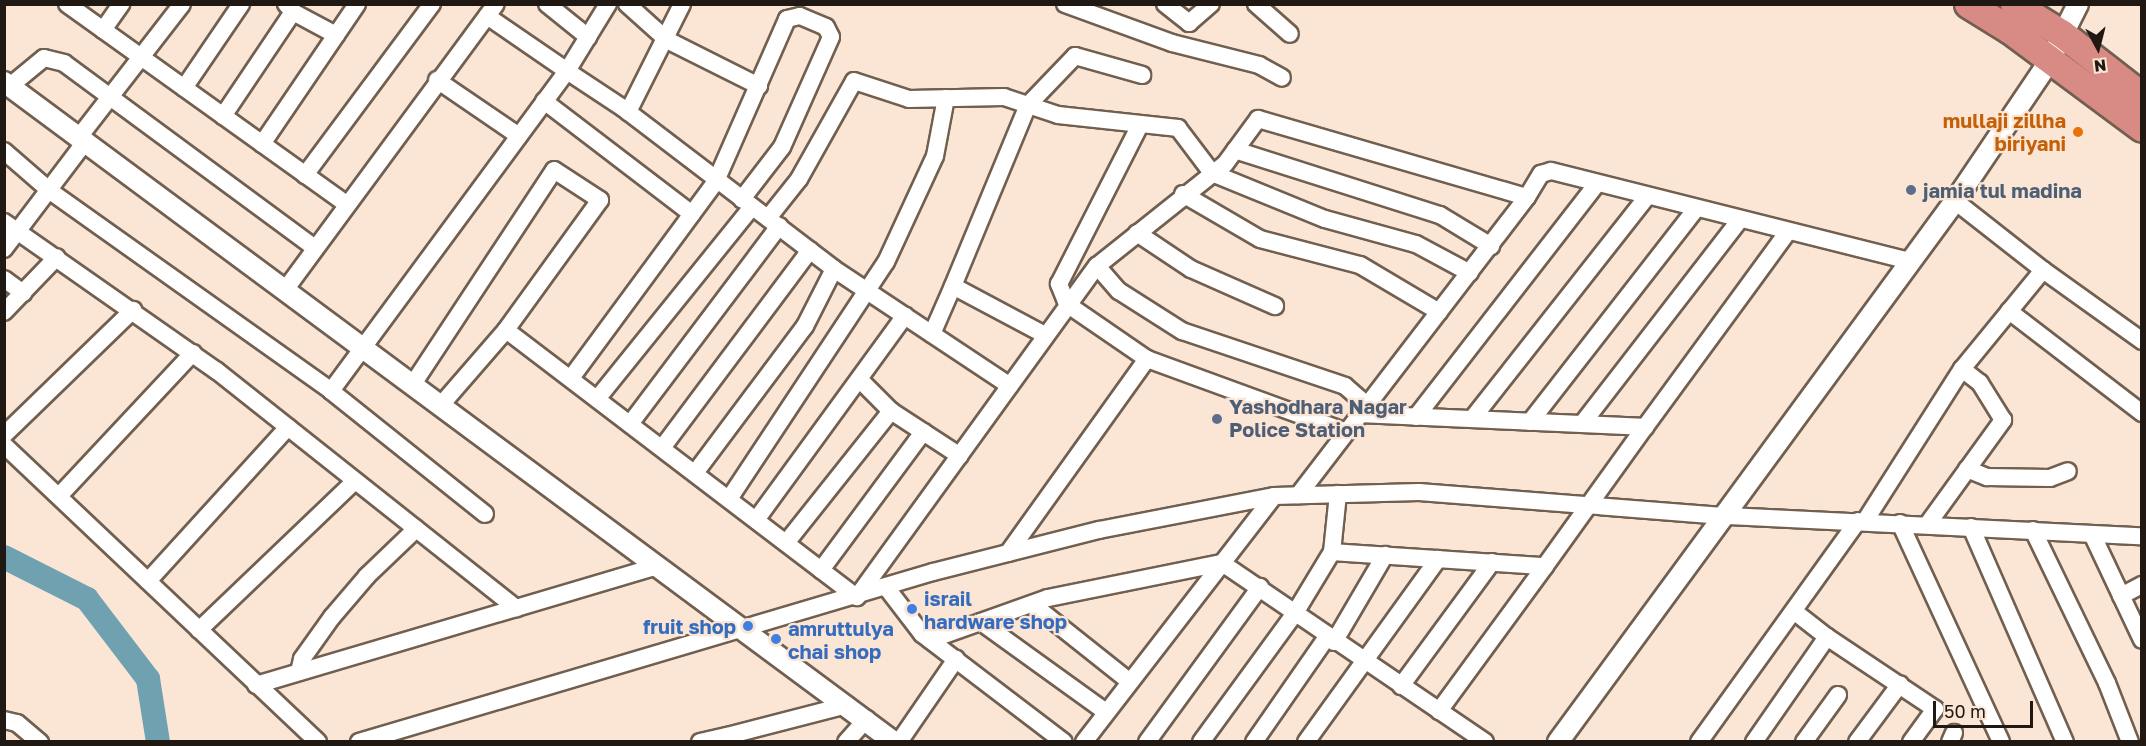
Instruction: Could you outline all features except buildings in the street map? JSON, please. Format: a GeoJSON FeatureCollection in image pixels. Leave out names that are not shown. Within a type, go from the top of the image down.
{"type":"FeatureCollection","features":[{"type":"Feature","properties":{"kind":"highway"},"geometry":{"type":"LineString","coordinates":[[1968,4],[2050,60],[2142,128]]}},
{"type":"Feature","properties":{"kind":"highway"},"geometry":{"type":"LineString","coordinates":[[2014,4],[2061,33],[2142,96]]}},
{"type":"Feature","properties":{"kind":"street"},"geometry":{"type":"LineString","coordinates":[[67,4],[346,204]]}},
{"type":"Feature","properties":{"kind":"street"},"geometry":{"type":"LineString","coordinates":[[103,30],[121,4]]}},
{"type":"Feature","properties":{"kind":"street"},"geometry":{"type":"LineString","coordinates":[[4,249],[20,233],[50,191],[112,94],[182,4]]}},
{"type":"Feature","properties":{"kind":"street"},"geometry":{"type":"LineString","coordinates":[[184,88],[241,4]]}},
{"type":"Feature","properties":{"kind":"street"},"geometry":{"type":"LineString","coordinates":[[262,144],[357,4]]}},
{"type":"Feature","properties":{"kind":"street"},"geometry":{"type":"LineString","coordinates":[[305,175],[432,4]]}},
{"type":"Feature","properties":{"kind":"street"},"geometry":{"type":"LineString","coordinates":[[547,4],[588,37]]}},
{"type":"Feature","properties":{"kind":"street"},"geometry":{"type":"LineString","coordinates":[[331,391],[361,346],[567,71],[608,4]]}},
{"type":"Feature","properties":{"kind":"street"},"geometry":{"type":"LineString","coordinates":[[627,4],[667,40],[759,86]]}},
{"type":"Feature","properties":{"kind":"street"},"geometry":{"type":"LineString","coordinates":[[628,112],[667,40],[682,4]]}},
{"type":"Feature","properties":{"kind":"street"},"geometry":{"type":"LineString","coordinates":[[1065,4],[1172,43],[1259,65],[1282,78]]}},
{"type":"Feature","properties":{"kind":"street"},"geometry":{"type":"LineString","coordinates":[[1165,4],[1189,23],[1211,4]]}},
{"type":"Feature","properties":{"kind":"street"},"geometry":{"type":"LineString","coordinates":[[1256,4],[1290,34]]}},
{"type":"Feature","properties":{"kind":"street"},"geometry":{"type":"LineString","coordinates":[[1558,741],[1726,516],[1955,201],[2050,60],[2061,33],[2078,4]]}},
{"type":"Feature","properties":{"kind":"street"},"geometry":{"type":"LineString","coordinates":[[223,116],[290,8],[336,35]]}},
{"type":"Feature","properties":{"kind":"street"},"geometry":{"type":"LineString","coordinates":[[285,290],[437,80],[492,10],[567,71],[628,112],[834,269],[1010,387]]}},
{"type":"Feature","properties":{"kind":"street"},"geometry":{"type":"LineString","coordinates":[[571,378],[716,181],[787,19],[798,10],[826,27],[831,38],[782,147],[747,203],[597,399]]}},
{"type":"Feature","properties":{"kind":"street"},"geometry":{"type":"LineString","coordinates":[[932,334],[1028,105],[1075,56],[1142,75]]}},
{"type":"Feature","properties":{"kind":"street"},"geometry":{"type":"LineString","coordinates":[[315,248],[112,94],[50,58],[7,84],[897,741],[956,659]]}},
{"type":"Feature","properties":{"kind":"street"},"geometry":{"type":"LineString","coordinates":[[437,80],[519,136]]}},
{"type":"Feature","properties":{"kind":"street"},"geometry":{"type":"LineString","coordinates":[[630,424],[774,222],[854,81],[909,99],[1004,97],[1058,115],[1178,128],[1212,173],[1325,219],[1416,244],[1470,273]]}},
{"type":"Feature","properties":{"kind":"street"},"geometry":{"type":"LineString","coordinates":[[729,500],[864,289],[886,262],[935,156],[946,98]]}},
{"type":"Feature","properties":{"kind":"street"},"geometry":{"type":"LineString","coordinates":[[544,101],[692,214]]}},
{"type":"Feature","properties":{"kind":"street"},"geometry":{"type":"LineString","coordinates":[[857,597],[1010,387],[1066,304],[1097,266],[1183,194],[1212,173],[1235,150],[1258,119],[1527,197]]}},
{"type":"Feature","properties":{"kind":"street"},"geometry":{"type":"LineString","coordinates":[[1140,125],[1059,284],[1066,304],[1147,359],[1346,432]]}},
{"type":"Feature","properties":{"kind":"street"},"geometry":{"type":"LineString","coordinates":[[1235,150],[1440,215],[1491,246]]}},
{"type":"Feature","properties":{"kind":"street"},"geometry":{"type":"LineString","coordinates":[[4,151],[50,191],[331,391],[485,514]]}},
{"type":"Feature","properties":{"kind":"street"},"geometry":{"type":"LineString","coordinates":[[413,384],[554,170],[600,200],[506,330],[441,405]]}},
{"type":"Feature","properties":{"kind":"street"},"geometry":{"type":"LineString","coordinates":[[1298,495],[1491,246],[1541,174],[1551,171],[1695,210],[1910,261]]}},
{"type":"Feature","properties":{"kind":"street"},"geometry":{"type":"LineString","coordinates":[[1416,417],[1597,184]]}},
{"type":"Feature","properties":{"kind":"street"},"geometry":{"type":"LineString","coordinates":[[1183,194],[1260,239],[1360,266],[1439,312]]}},
{"type":"Feature","properties":{"kind":"street"},"geometry":{"type":"LineString","coordinates":[[1472,419],[1647,197]]}},
{"type":"Feature","properties":{"kind":"street"},"geometry":{"type":"LineString","coordinates":[[1955,201],[2043,270],[2142,341]]}},
{"type":"Feature","properties":{"kind":"street"},"geometry":{"type":"LineString","coordinates":[[1530,422],[1695,210]]}},
{"type":"Feature","properties":{"kind":"street"},"geometry":{"type":"LineString","coordinates":[[1582,424],[1739,221]]}},
{"type":"Feature","properties":{"kind":"street"},"geometry":{"type":"LineString","coordinates":[[4,222],[193,353],[516,608]]}},
{"type":"Feature","properties":{"kind":"street"},"geometry":{"type":"LineString","coordinates":[[1137,233],[1191,269],[1275,306]]}},
{"type":"Feature","properties":{"kind":"street"},"geometry":{"type":"LineString","coordinates":[[1439,711],[1545,566],[1585,505],[1787,233]]}},
{"type":"Feature","properties":{"kind":"street"},"geometry":{"type":"LineString","coordinates":[[662,448],[810,250]]}},
{"type":"Feature","properties":{"kind":"street"},"geometry":{"type":"LineString","coordinates":[[4,312],[57,257]]}},
{"type":"Feature","properties":{"kind":"street"},"geometry":{"type":"LineString","coordinates":[[1097,266],[1119,291],[1182,331],[1345,386],[1364,410],[1416,417],[1645,427]]}},
{"type":"Feature","properties":{"kind":"street"},"geometry":{"type":"LineString","coordinates":[[695,473],[805,326],[834,269]]}},
{"type":"Feature","properties":{"kind":"street"},"geometry":{"type":"LineString","coordinates":[[1699,741],[1862,521],[1962,369],[2043,270]]}},
{"type":"Feature","properties":{"kind":"street"},"geometry":{"type":"LineString","coordinates":[[4,279],[23,293]]}},
{"type":"Feature","properties":{"kind":"street"},"geometry":{"type":"LineString","coordinates":[[953,285],[1046,335]]}},
{"type":"Feature","properties":{"kind":"street"},"geometry":{"type":"LineString","coordinates":[[4,435],[133,310]]}},
{"type":"Feature","properties":{"kind":"street"},"geometry":{"type":"LineString","coordinates":[[2009,312],[2142,413]]}},
{"type":"Feature","properties":{"kind":"street"},"geometry":{"type":"LineString","coordinates":[[756,520],[905,316]]}},
{"type":"Feature","properties":{"kind":"street"},"geometry":{"type":"LineString","coordinates":[[506,330],[857,597]]}},
{"type":"Feature","properties":{"kind":"street"},"geometry":{"type":"LineString","coordinates":[[59,496],[193,353]]}},
{"type":"Feature","properties":{"kind":"street"},"geometry":{"type":"LineString","coordinates":[[1008,553],[1147,359]]}},
{"type":"Feature","properties":{"kind":"street"},"geometry":{"type":"LineString","coordinates":[[1928,525],[2003,420],[1980,383],[1962,369]]}},
{"type":"Feature","properties":{"kind":"street"},"geometry":{"type":"LineString","coordinates":[[859,379],[891,411],[960,456]]}},
{"type":"Feature","properties":{"kind":"street"},"geometry":{"type":"LineString","coordinates":[[786,543],[891,411]]}},
{"type":"Feature","properties":{"kind":"street"},"geometry":{"type":"LineString","coordinates":[[148,581],[288,427]]}},
{"type":"Feature","properties":{"kind":"street"},"geometry":{"type":"LineString","coordinates":[[821,570],[922,432]]}},
{"type":"Feature","properties":{"kind":"street"},"geometry":{"type":"LineString","coordinates":[[4,445],[318,741]]}},
{"type":"Feature","properties":{"kind":"street"},"geometry":{"type":"LineString","coordinates":[[1967,469],[1987,477],[2050,478],[2068,471]]}},
{"type":"Feature","properties":{"kind":"street"},"geometry":{"type":"LineString","coordinates":[[200,630],[355,481]]}},
{"type":"Feature","properties":{"kind":"street"},"geometry":{"type":"LineString","coordinates":[[359,741],[1008,553],[1099,530],[1274,496],[1419,492],[1726,516],[2142,536]]}},
{"type":"Feature","properties":{"kind":"street"},"geometry":{"type":"LineString","coordinates":[[1201,741],[1295,613],[1332,552],[1338,494]]}},
{"type":"Feature","properties":{"kind":"street"},"geometry":{"type":"LineString","coordinates":[[1084,741],[1274,496]]}},
{"type":"Feature","properties":{"kind":"street"},"geometry":{"type":"LineString","coordinates":[[1900,523],[2001,741]]}},
{"type":"Feature","properties":{"kind":"street"},"geometry":{"type":"LineString","coordinates":[[1971,527],[2065,741]]}},
{"type":"Feature","properties":{"kind":"street"},"geometry":{"type":"LineString","coordinates":[[299,672],[302,659],[332,617],[367,576],[416,529]]}},
{"type":"Feature","properties":{"kind":"street"},"geometry":{"type":"LineString","coordinates":[[2033,530],[2107,683],[2130,741]]}},
{"type":"Feature","properties":{"kind":"street"},"geometry":{"type":"LineString","coordinates":[[2092,534],[2142,640]]}},
{"type":"Feature","properties":{"kind":"street"},"geometry":{"type":"LineString","coordinates":[[1332,552],[1545,566]]}},
{"type":"Feature","properties":{"kind":"street"},"geometry":{"type":"LineString","coordinates":[[1254,741],[1331,639],[1385,555]]}},
{"type":"Feature","properties":{"kind":"street"},"geometry":{"type":"LineString","coordinates":[[1306,741],[1438,559]]}},
{"type":"Feature","properties":{"kind":"street"},"geometry":{"type":"LineString","coordinates":[[1401,686],[1492,562]]}},
{"type":"Feature","properties":{"kind":"street"},"geometry":{"type":"LineString","coordinates":[[930,640],[1032,604],[1222,564],[1260,587],[1363,661],[1485,741]]}},
{"type":"Feature","properties":{"kind":"street"},"geometry":{"type":"LineString","coordinates":[[256,685],[659,566]]}},
{"type":"Feature","properties":{"kind":"street"},"geometry":{"type":"LineString","coordinates":[[2121,596],[2142,585]]}},
{"type":"Feature","properties":{"kind":"street"},"geometry":{"type":"LineString","coordinates":[[886,587],[930,640],[1064,741]]}},
{"type":"Feature","properties":{"kind":"street"},"geometry":{"type":"LineString","coordinates":[[1147,741],[1260,587]]}},
{"type":"Feature","properties":{"kind":"street"},"geometry":{"type":"LineString","coordinates":[[1032,604],[1130,682]]}},
{"type":"Feature","properties":{"kind":"street"},"geometry":{"type":"LineString","coordinates":[[1795,612],[1827,637],[1935,709],[1911,741]]}},
{"type":"Feature","properties":{"kind":"street"},"geometry":{"type":"LineString","coordinates":[[981,622],[1106,712]]}},
{"type":"Feature","properties":{"kind":"street"},"geometry":{"type":"LineString","coordinates":[[1754,741],[1827,637]]}},
{"type":"Feature","properties":{"kind":"street"},"geometry":{"type":"LineString","coordinates":[[1857,741],[1899,684]]}},
{"type":"Feature","properties":{"kind":"street"},"geometry":{"type":"LineString","coordinates":[[1804,741],[1838,695]]}},
{"type":"Feature","properties":{"kind":"street"},"geometry":{"type":"LineString","coordinates":[[700,741],[730,739],[847,705]]}},
{"type":"Feature","properties":{"kind":"street"},"geometry":{"type":"LineString","coordinates":[[846,741],[867,719]]}},
{"type":"Feature","properties":{"kind":"street"},"geometry":{"type":"LineString","coordinates":[[4,720],[34,740]]}},
{"type":"Feature","properties":{"kind":"waterway"},"geometry":{"type":"LineString","coordinates":[[4,557],[87,599],[148,679],[158,742]]}},
{"type":"Feature","properties":{"kind":"place","name":"mullaji zillha biriyani"},"geometry":{"type":"Point","coordinates":[2078,132]}},
{"type":"Feature","properties":{"kind":"place","name":"jamia tul madina"},"geometry":{"type":"Point","coordinates":[1911,190]}},
{"type":"Feature","properties":{"kind":"place","name":"Yashodhara Nagar Police Station"},"geometry":{"type":"Point","coordinates":[1217,419]}},
{"type":"Feature","properties":{"kind":"place","name":"israil hardware shop"},"geometry":{"type":"Point","coordinates":[912,609]}},
{"type":"Feature","properties":{"kind":"place","name":"fruit shop"},"geometry":{"type":"Point","coordinates":[748,626]}},
{"type":"Feature","properties":{"kind":"place","name":"amruttulya chai shop"},"geometry":{"type":"Point","coordinates":[776,639]}}]}
